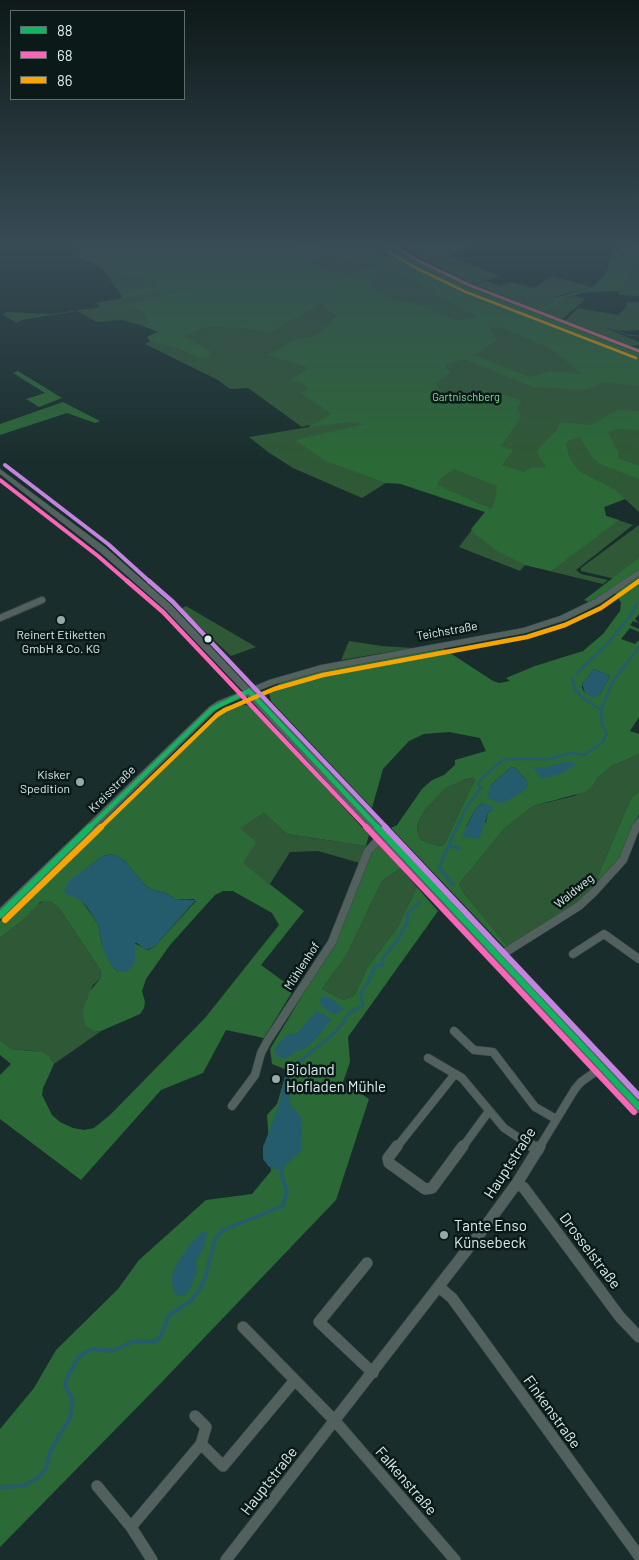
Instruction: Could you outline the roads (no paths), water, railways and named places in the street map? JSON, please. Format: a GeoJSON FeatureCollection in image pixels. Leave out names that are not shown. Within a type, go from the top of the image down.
{"type":"FeatureCollection","features":[{"type":"Feature","properties":{"kind":"street"},"geometry":{"type":"LineString","coordinates":[[547,316],[639,351]]}},
{"type":"Feature","properties":{"kind":"street"},"geometry":{"type":"LineString","coordinates":[[0,471],[44,503],[143,585],[204,643],[639,1107]]}},
{"type":"Feature","properties":{"kind":"street","name":"Teichstraße"},"geometry":{"type":"LineString","coordinates":[[249,691],[272,682],[336,664],[525,630],[563,618],[598,601],[639,572]]}},
{"type":"Feature","properties":{"kind":"street"},"geometry":{"type":"LineString","coordinates":[[0,618],[42,600]]}},
{"type":"Feature","properties":{"kind":"street","name":"Kreisstraße"},"geometry":{"type":"LineString","coordinates":[[0,915],[212,709],[249,691]]}},
{"type":"Feature","properties":{"kind":"street","name":"Waldweg"},"geometry":{"type":"LineString","coordinates":[[498,957],[578,906],[593,893],[622,860],[639,820]]}},
{"type":"Feature","properties":{"kind":"street","name":"Mühlenhof"},"geometry":{"type":"LineString","coordinates":[[232,1106],[255,1075],[261,1053],[268,1040],[332,942],[368,851],[378,840],[384,837]]}},
{"type":"Feature","properties":{"kind":"street"},"geometry":{"type":"LineString","coordinates":[[573,954],[604,934],[639,959]]}},
{"type":"Feature","properties":{"kind":"street"},"geometry":{"type":"LineString","coordinates":[[454,1031],[474,1050],[493,1052],[535,1107],[556,1119]]}},
{"type":"Feature","properties":{"kind":"street"},"geometry":{"type":"LineString","coordinates":[[428,1058],[462,1078],[504,1128],[538,1150]]}},
{"type":"Feature","properties":{"kind":"street","name":"Hauptstraße"},"geometry":{"type":"LineString","coordinates":[[226,1560],[373,1373],[517,1183],[581,1082],[602,1068]]}},
{"type":"Feature","properties":{"kind":"street"},"geometry":{"type":"LineString","coordinates":[[455,1074],[388,1158],[389,1162],[425,1189],[432,1188],[488,1110]]}},
{"type":"Feature","properties":{"kind":"street","name":"Drosselstraße"},"geometry":{"type":"LineString","coordinates":[[517,1183],[524,1188],[620,1317],[639,1337]]}},
{"type":"Feature","properties":{"kind":"street"},"geometry":{"type":"LineString","coordinates":[[367,1263],[319,1322],[373,1373]]}},
{"type":"Feature","properties":{"kind":"street","name":"Finkenstraße"},"geometry":{"type":"LineString","coordinates":[[439,1287],[452,1298],[639,1556]]}},
{"type":"Feature","properties":{"kind":"street","name":"Falkenstraße"},"geometry":{"type":"LineString","coordinates":[[243,1327],[335,1421],[455,1560]]}},
{"type":"Feature","properties":{"kind":"street"},"geometry":{"type":"LineString","coordinates":[[201,1444],[223,1466],[295,1380]]}},
{"type":"Feature","properties":{"kind":"street"},"geometry":{"type":"LineString","coordinates":[[131,1527],[201,1444],[206,1427],[195,1416]]}},
{"type":"Feature","properties":{"kind":"street"},"geometry":{"type":"LineString","coordinates":[[97,1486],[131,1527],[152,1560]]}},
{"type":"Feature","properties":{"kind":"water"},"geometry":{"type":"Polygon","coordinates":[[[594,669],[610,676],[600,694],[594,698],[585,693],[582,684],[594,669]]]}},
{"type":"Feature","properties":{"kind":"water"},"geometry":{"type":"Polygon","coordinates":[[[570,761],[576,765],[560,774],[546,778],[540,778],[533,767],[546,767],[570,761]]]}},
{"type":"Feature","properties":{"kind":"water"},"geometry":{"type":"Polygon","coordinates":[[[514,767],[527,781],[528,786],[522,792],[501,804],[488,798],[487,793],[495,781],[510,768],[514,767]]]}},
{"type":"Feature","properties":{"kind":"water"},"geometry":{"type":"Polygon","coordinates":[[[482,803],[493,806],[492,810],[488,813],[480,837],[478,839],[462,836],[476,808],[482,803]]]}},
{"type":"Feature","properties":{"kind":"water"},"geometry":{"type":"Polygon","coordinates":[[[113,854],[124,860],[145,885],[153,890],[166,893],[175,899],[196,900],[154,947],[145,950],[135,943],[135,961],[126,972],[119,972],[113,968],[102,945],[98,924],[87,907],[82,901],[66,894],[64,891],[70,880],[103,856],[113,854]]]}},
{"type":"Feature","properties":{"kind":"water"},"geometry":{"type":"Polygon","coordinates":[[[322,996],[331,998],[344,1009],[337,1014],[332,1014],[319,1003],[322,996]]]}},
{"type":"Feature","properties":{"kind":"water"},"geometry":{"type":"Polygon","coordinates":[[[316,1012],[323,1013],[331,1020],[314,1041],[287,1058],[278,1057],[274,1050],[278,1044],[287,1035],[297,1033],[316,1012]]]}},
{"type":"Feature","properties":{"kind":"water"},"geometry":{"type":"Polygon","coordinates":[[[285,1077],[291,1079],[290,1104],[301,1117],[301,1151],[278,1170],[269,1167],[263,1159],[263,1147],[278,1108],[285,1077]]]}},
{"type":"Feature","properties":{"kind":"water"},"geometry":{"type":"Polygon","coordinates":[[[203,1231],[207,1235],[203,1249],[196,1262],[197,1271],[191,1289],[185,1295],[178,1297],[173,1290],[172,1276],[176,1265],[190,1244],[203,1231]]]}},
{"type":"Feature","properties":{"kind":"waterway"},"geometry":{"type":"LineString","coordinates":[[608,327],[628,335],[639,336]]}},
{"type":"Feature","properties":{"kind":"waterway"},"geometry":{"type":"LineString","coordinates":[[577,673],[609,642],[631,615],[637,603]]}},
{"type":"Feature","properties":{"kind":"waterway"},"geometry":{"type":"LineString","coordinates":[[601,710],[612,683],[639,647]]}},
{"type":"Feature","properties":{"kind":"waterway"},"geometry":{"type":"LineString","coordinates":[[573,678],[574,687],[580,696],[601,710]]}},
{"type":"Feature","properties":{"kind":"waterway"},"geometry":{"type":"LineString","coordinates":[[457,828],[466,808],[481,788],[478,784],[480,780],[504,759],[549,759],[572,753],[584,755],[602,743],[607,733],[602,725],[601,710]]}},
{"type":"Feature","properties":{"kind":"waterway"},"geometry":{"type":"LineString","coordinates":[[453,885],[439,867],[457,827]]}},
{"type":"Feature","properties":{"kind":"waterway"},"geometry":{"type":"LineString","coordinates":[[449,846],[460,848]]}},
{"type":"Feature","properties":{"kind":"waterway"},"geometry":{"type":"LineString","coordinates":[[287,1080],[291,1068],[329,1038],[342,1025],[347,1015],[363,1005],[361,992],[368,983],[373,970],[376,966],[383,965],[382,959],[397,941],[408,921],[407,914],[420,902]]}},
{"type":"Feature","properties":{"kind":"waterway"},"geometry":{"type":"LineString","coordinates":[[0,1487],[23,1486],[38,1478],[46,1468],[50,1452],[71,1416],[72,1399],[65,1386],[68,1375],[80,1356],[92,1349],[113,1351],[132,1342],[156,1341],[161,1336],[169,1315],[191,1301],[203,1284],[215,1240],[223,1230],[283,1206],[287,1192],[282,1177],[282,1165]]}},
{"type":"Feature","properties":{"kind":"place","name":"Reinert Etiketten GmbH & Co. KG"},"geometry":{"type":"Point","coordinates":[61,620]}},
{"type":"Feature","properties":{"kind":"place","name":"Kisker Spedition"},"geometry":{"type":"Point","coordinates":[80,782]}},
{"type":"Feature","properties":{"kind":"place","name":"Bioland Hofladen Mühle"},"geometry":{"type":"Point","coordinates":[276,1079]}},
{"type":"Feature","properties":{"kind":"place","name":"Tante Enso Künsebeck"},"geometry":{"type":"Point","coordinates":[444,1235]}},
{"type":"Feature","properties":{"kind":"park label","name":"Gartnischberg"},"geometry":{"type":"Point","coordinates":[466,397]}}]}
